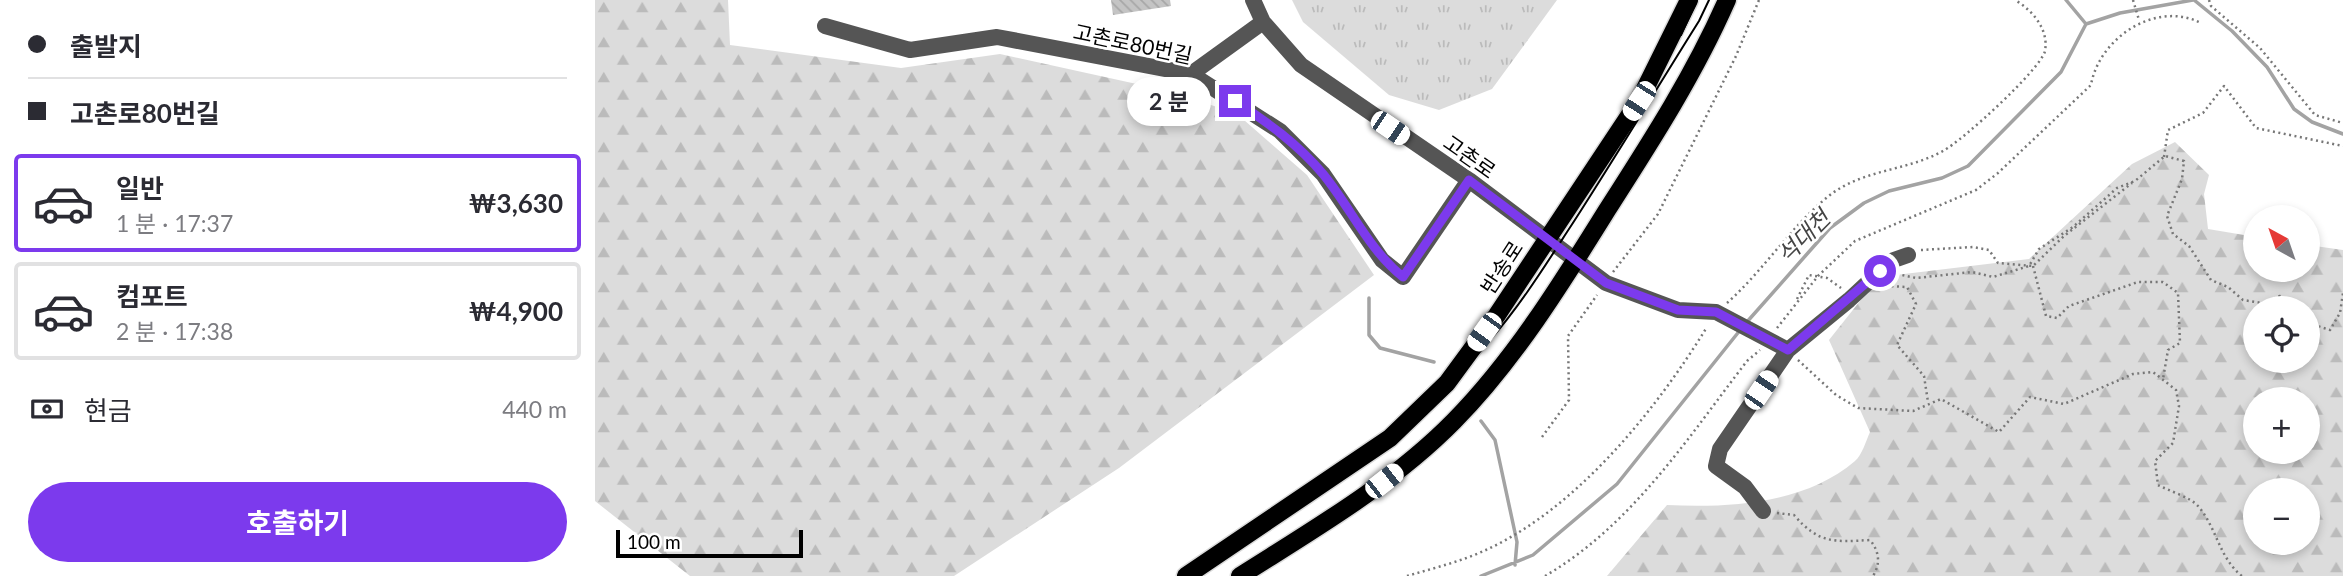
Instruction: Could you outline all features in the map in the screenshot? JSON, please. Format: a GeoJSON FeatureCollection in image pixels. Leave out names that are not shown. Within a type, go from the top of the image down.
{"type":"FeatureCollection","features":[{"type":"Feature","properties":{"kind":"main road","name":"반송로"},"geometry":{"type":"LineString","coordinates":[[1186,576],[1390,438],[1447,383],[1490,325],[1639,101],[1689,0]]}},
{"type":"Feature","properties":{"kind":"main road"},"geometry":{"type":"LineString","coordinates":[[1240,576],[1384,481],[1454,421],[1496,375],[1576,260],[1654,135],[1711,35],[1727,0]]}},
{"type":"Feature","properties":{"kind":"street","name":"고촌로"},"geometry":{"type":"LineString","coordinates":[[1253,0],[1263,22],[1301,65],[1469,180],[1606,283],[1678,310],[1720,314]]}},
{"type":"Feature","properties":{"kind":"street"},"geometry":{"type":"LineString","coordinates":[[1191,74],[1263,22]]}},
{"type":"Feature","properties":{"kind":"street","name":"고촌로80번길"},"geometry":{"type":"LineString","coordinates":[[825,26],[910,50],[997,37],[1191,74],[1280,131],[1323,174],[1382,260],[1403,277],[1469,180]]}},
{"type":"Feature","properties":{"kind":"street"},"geometry":{"type":"LineString","coordinates":[[1763,511],[1745,487],[1716,466],[1720,450],[1788,350],[1891,261],[1908,256]]}},
{"type":"Feature","properties":{"kind":"street"},"geometry":{"type":"LineString","coordinates":[[1720,314],[1765,332],[1788,350]]}},
{"type":"Feature","properties":{"kind":"path"},"geometry":{"type":"LineString","coordinates":[[1542,437],[1569,400],[1567,336],[1658,214],[1736,57],[1759,0]]}},
{"type":"Feature","properties":{"kind":"path"},"geometry":{"type":"LineString","coordinates":[[1407,576],[1478,553],[1507,538],[1575,489],[1615,449],[1720,314],[1829,196],[1866,176],[1932,157],[1946,150],[1982,121],[2044,55],[2046,40],[2042,28],[2026,7],[2015,0]]}},
{"type":"Feature","properties":{"kind":"path"},"geometry":{"type":"LineString","coordinates":[[2133,0],[2139,19]]}},
{"type":"Feature","properties":{"kind":"path"},"geometry":{"type":"LineString","coordinates":[[2209,0],[2211,6],[2260,48],[2315,115],[2343,123]]}},
{"type":"Feature","properties":{"kind":"path"},"geometry":{"type":"LineString","coordinates":[[1887,274],[1916,278],[1972,272],[1993,277],[2031,266],[2064,236],[2164,158],[2168,130],[2203,113],[2224,86],[2256,128],[2343,146]]}},
{"type":"Feature","properties":{"kind":"path"},"geometry":{"type":"LineString","coordinates":[[2163,379],[2168,351],[2180,343],[2178,293],[2163,282],[2138,282],[2069,306],[2057,318],[2046,316],[2031,266],[2039,248],[2073,227],[2117,188],[2135,181],[2165,156],[2184,161],[2182,178],[2167,216],[2173,234],[2189,246],[2211,280],[2228,287],[2243,300]]}},
{"type":"Feature","properties":{"kind":"path"},"geometry":{"type":"LineString","coordinates":[[1908,256],[1922,250],[1973,247],[1989,250],[1998,263],[2031,266]]}},
{"type":"Feature","properties":{"kind":"path"},"geometry":{"type":"LineString","coordinates":[[1765,332],[1792,311],[1809,275],[1827,278],[1842,289]]}},
{"type":"Feature","properties":{"kind":"path"},"geometry":{"type":"LineString","coordinates":[[1869,281],[1890,288],[1907,287],[1916,304],[1897,345],[1924,376],[1928,402]]}},
{"type":"Feature","properties":{"kind":"path"},"geometry":{"type":"LineString","coordinates":[[2320,327],[2330,330],[2340,313],[2343,293]]}},
{"type":"Feature","properties":{"kind":"path"},"geometry":{"type":"LineString","coordinates":[[1788,350],[1836,395],[1858,408],[1913,411],[1928,402],[1941,399],[1999,432],[2030,397],[2064,404],[2133,374],[2153,372],[2176,390],[2179,406],[2173,443],[2155,461],[2158,485],[2196,503],[2214,530],[2227,564],[2242,576]]}},
{"type":"Feature","properties":{"kind":"path"},"geometry":{"type":"LineString","coordinates":[[1763,511],[1794,515],[1810,534],[1835,542],[1870,540],[1878,551],[1877,569],[1873,576]]}},
{"type":"Feature","properties":{"kind":"green space"},"geometry":{"type":"Polygon","coordinates":[[[595,0],[728,0],[730,45],[901,68],[1000,54],[1164,90],[1236,113],[1307,175],[1374,275],[1119,468],[954,576],[690,576],[595,501],[595,0]]]}},
{"type":"Feature","properties":{"kind":"green space"},"geometry":{"type":"Polygon","coordinates":[[[1292,0],[1557,0],[1492,89],[1439,110],[1389,95],[1303,22],[1292,0]]]}},
{"type":"Feature","properties":{"kind":"green space"},"geometry":{"type":"Polygon","coordinates":[[[2175,142],[2209,175],[2204,194],[2208,229],[2243,235],[2243,282],[2321,282],[2321,247],[2343,250],[2343,576],[1607,576],[1667,505],[1741,504],[1790,495],[1835,475],[1855,461],[1870,432],[1829,340],[1879,277],[2029,259],[2132,164],[2175,142]]]}},
{"type":"Feature","properties":{"kind":"building"},"geometry":{"type":"Polygon","coordinates":[[[1111,0],[1170,0],[1171,6],[1113,15],[1111,0]]]}},
{"type":"Feature","properties":{"kind":"waterway"},"geometry":{"type":"LineString","coordinates":[[2066,0],[2086,24]]}},
{"type":"Feature","properties":{"kind":"waterway","name":"석대천"},"geometry":{"type":"LineString","coordinates":[[1746,323],[1830,228],[1864,203],[1889,191],[1942,178],[1968,166],[2061,72],[2086,24],[2120,13],[2193,0]]}},
{"type":"Feature","properties":{"kind":"waterway"},"geometry":{"type":"LineString","coordinates":[[2194,0],[2232,31],[2267,67],[2294,109],[2312,122],[2343,134]]}},
{"type":"Feature","properties":{"kind":"waterway"},"geometry":{"type":"LineString","coordinates":[[1369,298],[1369,335],[1380,348],[1434,362]]}},
{"type":"Feature","properties":{"kind":"waterway","name":"석대천"},"geometry":{"type":"LineString","coordinates":[[1481,576],[1533,555],[1617,484],[1741,329]]}},
{"type":"Feature","properties":{"kind":"waterway"},"geometry":{"type":"LineString","coordinates":[[1481,421],[1495,440],[1517,542],[1515,565]]}},
{"type":"Feature","properties":{"kind":"tram line"},"geometry":{"type":"LineString","coordinates":[[1681,35],[1697,0]]}},
{"type":"Feature","properties":{"kind":"tram line"},"geometry":{"type":"LineString","coordinates":[[1185,576],[1347,470],[1422,409],[1490,340],[1530,288],[1584,206],[1699,21],[1709,0]]}},
{"type":"Feature","properties":{"kind":"route"},"geometry":{"type":"LineString","coordinates":[[1235,101],[1280,131],[1323,174],[1382,260],[1403,277],[1469,180],[1606,283],[1678,310],[1716,312],[1788,350],[1880,271]]}}]}
